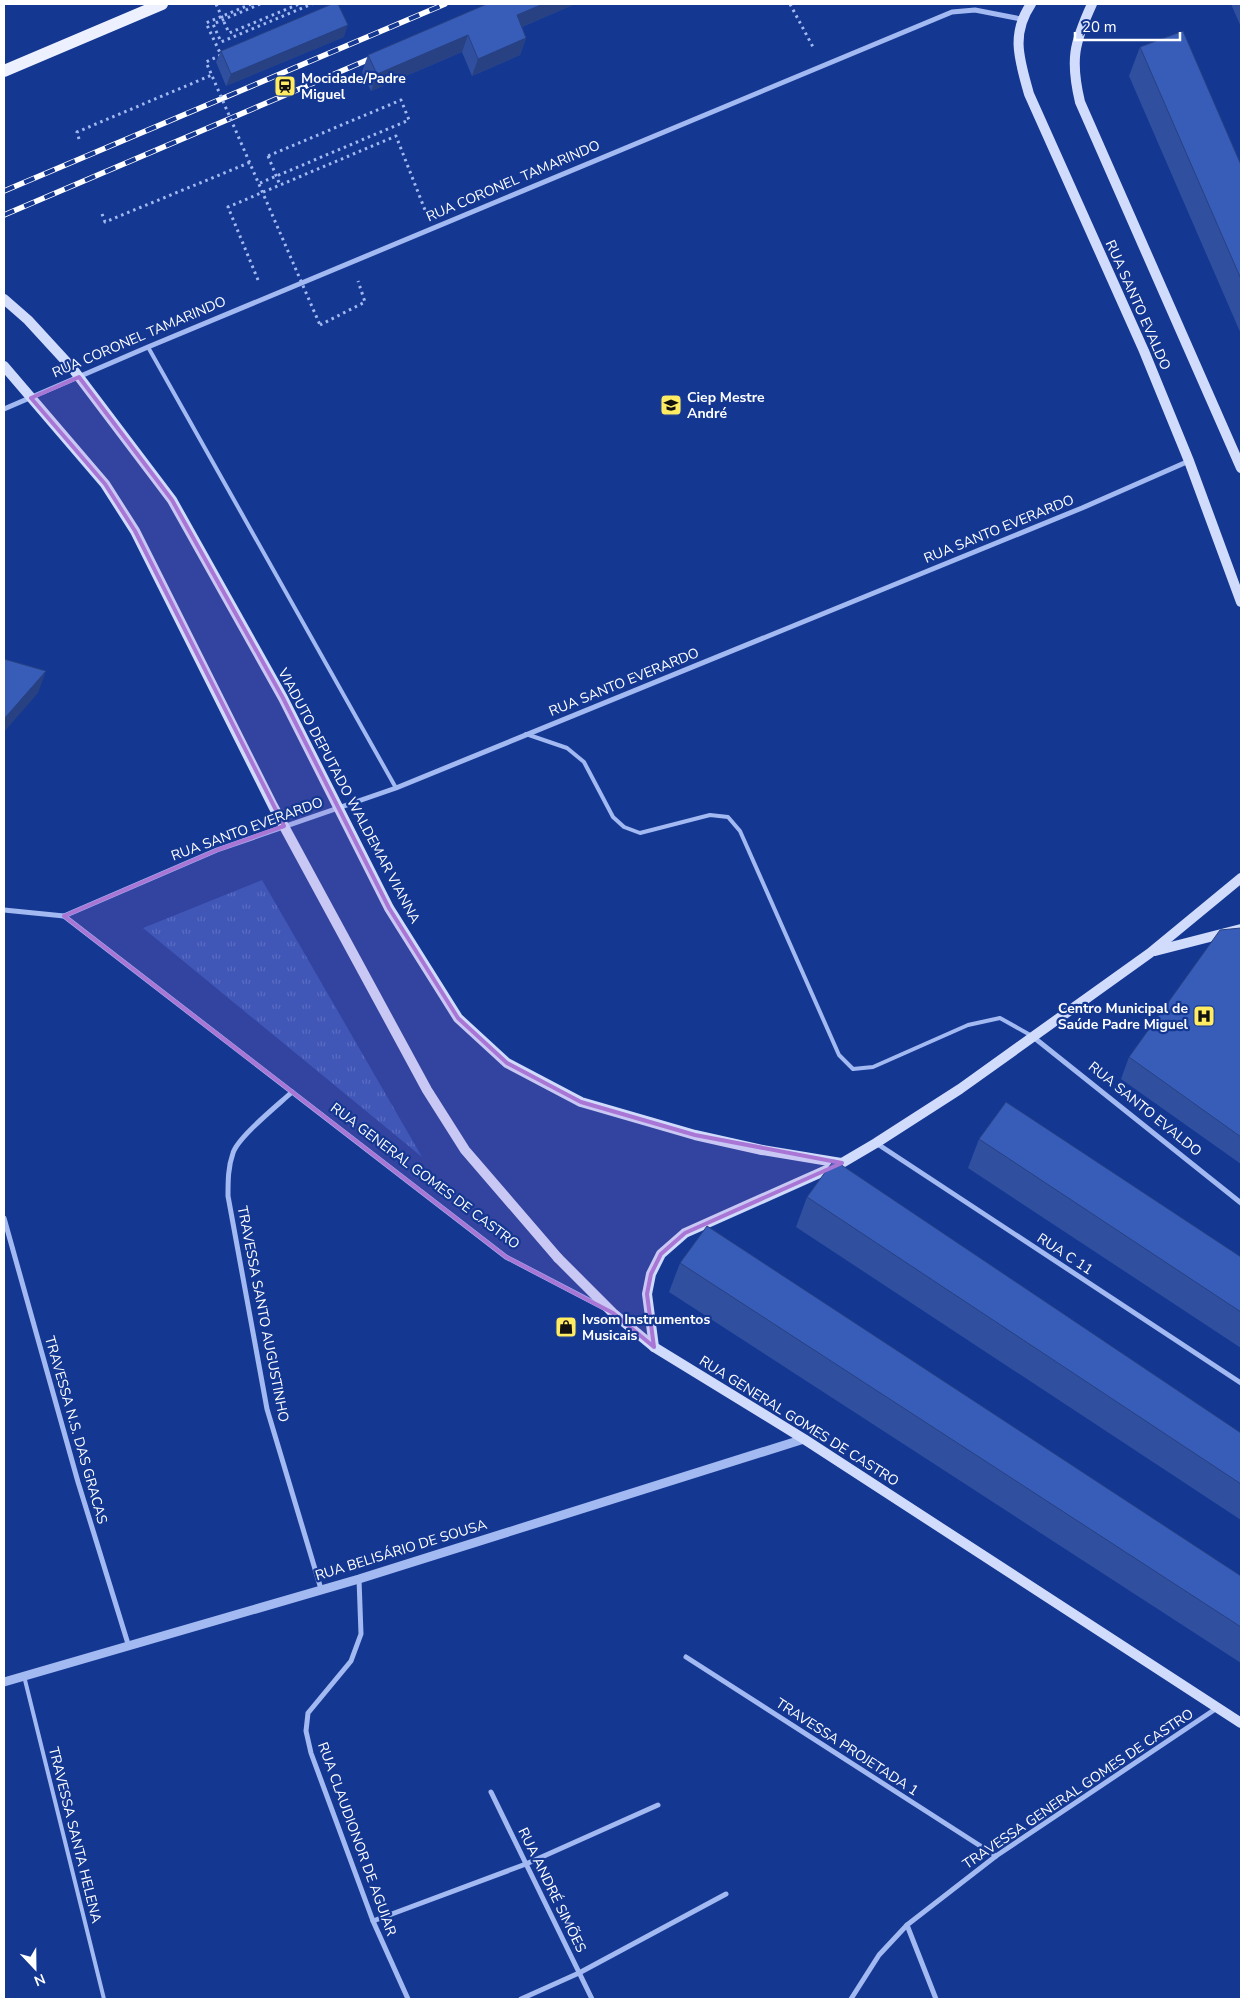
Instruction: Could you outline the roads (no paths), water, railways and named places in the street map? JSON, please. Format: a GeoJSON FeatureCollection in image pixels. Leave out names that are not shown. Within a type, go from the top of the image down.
{"type":"FeatureCollection","features":[{"type":"Feature","properties":{"kind":"main road"},"geometry":{"type":"LineString","coordinates":[[4,71],[162,4]]}},
{"type":"Feature","properties":{"kind":"main road"},"geometry":{"type":"LineString","coordinates":[[1021,19],[1031,4]]}},
{"type":"Feature","properties":{"kind":"main road"},"geometry":{"type":"LineString","coordinates":[[1092,4],[1080,30],[1074,56],[1075,80],[1080,102],[1241,468]]}},
{"type":"Feature","properties":{"kind":"main road","name":"RUA SANTO EVALDO"},"geometry":{"type":"LineString","coordinates":[[1021,19],[1020,56],[1029,94],[1144,351],[1189,461],[1241,602]]}},
{"type":"Feature","properties":{"kind":"main road","name":"VIADUTO DEPUTADO WALDEMAR VIANNA"},"geometry":{"type":"LineString","coordinates":[[4,299],[28,320],[73,369],[172,500],[284,698],[389,908],[458,1018],[507,1063],[582,1102],[695,1136],[842,1164]]}},
{"type":"Feature","properties":{"kind":"main road"},"geometry":{"type":"LineString","coordinates":[[4,366],[105,484],[135,531],[273,806],[428,1090],[465,1150],[558,1258],[613,1313]]}},
{"type":"Feature","properties":{"kind":"main road"},"geometry":{"type":"LineString","coordinates":[[654,1346],[647,1294],[651,1274],[661,1254],[685,1233],[842,1164],[876,1143],[960,1089],[1150,953],[1241,878]]}},
{"type":"Feature","properties":{"kind":"main road"},"geometry":{"type":"LineString","coordinates":[[1150,953],[1241,929]]}},
{"type":"Feature","properties":{"kind":"main road","name":"RUA GENERAL GOMES DE CASTRO"},"geometry":{"type":"LineString","coordinates":[[613,1313],[654,1346],[804,1439],[1241,1723]]}},
{"type":"Feature","properties":{"kind":"street","name":"RUA CORONEL TAMARINDO"},"geometry":{"type":"LineString","coordinates":[[4,410],[148,347],[352,264],[952,12],[975,10],[1021,19]]}},
{"type":"Feature","properties":{"kind":"street","name":"RUA SANTO EVERARDO"},"geometry":{"type":"LineString","coordinates":[[64,916],[217,850],[396,788],[1090,504],[1189,461]]}},
{"type":"Feature","properties":{"kind":"street"},"geometry":{"type":"LineString","coordinates":[[4,910],[64,916]]}},
{"type":"Feature","properties":{"kind":"street","name":"RUA GENERAL GOMES DE CASTRO"},"geometry":{"type":"LineString","coordinates":[[64,916],[506,1257],[613,1313]]}},
{"type":"Feature","properties":{"kind":"street","name":"RUA SANTO EVALDO"},"geometry":{"type":"LineString","coordinates":[[1032,1036],[1241,1203]]}},
{"type":"Feature","properties":{"kind":"street","name":"TRAVESSA SANTO AUGUSTINHO"},"geometry":{"type":"LineString","coordinates":[[292,1092],[246,1134],[233,1151],[228,1173],[228,1196],[267,1409],[321,1589]]}},
{"type":"Feature","properties":{"kind":"street","name":"RUA C 11"},"geometry":{"type":"LineString","coordinates":[[876,1143],[1241,1383]]}},
{"type":"Feature","properties":{"kind":"street","name":"TRAVESSA N.S. DAS GRACAS"},"geometry":{"type":"LineString","coordinates":[[4,1218],[76,1473],[129,1648]]}},
{"type":"Feature","properties":{"kind":"street","name":"RUA BELISÁRIO DE SOUSA"},"geometry":{"type":"LineString","coordinates":[[4,1682],[129,1648],[359,1579],[804,1439]]}},
{"type":"Feature","properties":{"kind":"street","name":"RUA CLAUDIONOR DE AGUIAR"},"geometry":{"type":"LineString","coordinates":[[359,1579],[361,1634],[351,1660],[308,1713],[306,1731],[311,1753],[373,1921],[408,1999]]}},
{"type":"Feature","properties":{"kind":"street","name":"TRAVESSA PROJETADA 1"},"geometry":{"type":"LineString","coordinates":[[686,1657],[996,1856]]}},
{"type":"Feature","properties":{"kind":"street","name":"TRAVESSA GENERAL GOMES DE CASTRO"},"geometry":{"type":"LineString","coordinates":[[851,1999],[879,1955],[908,1925],[996,1856],[1218,1708]]}},
{"type":"Feature","properties":{"kind":"street","name":"RUA ANDRÉ SIMÕES"},"geometry":{"type":"LineString","coordinates":[[491,1792],[592,1999]]}},
{"type":"Feature","properties":{"kind":"street"},"geometry":{"type":"LineString","coordinates":[[373,1921],[526,1864],[658,1805]]}},
{"type":"Feature","properties":{"kind":"street"},"geometry":{"type":"LineString","coordinates":[[521,1999],[579,1973],[726,1894]]}},
{"type":"Feature","properties":{"kind":"street"},"geometry":{"type":"LineString","coordinates":[[908,1925],[936,1999]]}},
{"type":"Feature","properties":{"kind":"lane"},"geometry":{"type":"LineString","coordinates":[[148,347],[396,788]]}},
{"type":"Feature","properties":{"kind":"lane"},"geometry":{"type":"LineString","coordinates":[[526,734],[567,748],[584,762],[613,817],[624,827],[640,833],[710,815],[728,817],[740,831],[839,1054],[853,1069],[873,1067],[968,1025],[1000,1018],[1032,1036]]}},
{"type":"Feature","properties":{"kind":"lane","name":"TRAVESSA SANTA HELENA"},"geometry":{"type":"LineString","coordinates":[[24,1676],[104,1999]]}},
{"type":"Feature","properties":{"kind":"railway"},"geometry":{"type":"LineString","coordinates":[[4,191],[445,4]]}},
{"type":"Feature","properties":{"kind":"railway"},"geometry":{"type":"LineString","coordinates":[[4,215],[379,55]]}},
{"type":"Feature","properties":{"kind":"place","name":"Mocidade/Padre Miguel"},"geometry":{"type":"Point","coordinates":[285,86]}},
{"type":"Feature","properties":{"kind":"place","name":"Ciep Mestre André"},"geometry":{"type":"Point","coordinates":[671,405]}},
{"type":"Feature","properties":{"kind":"place","name":"Centro Municipal de Saúde Padre Miguel"},"geometry":{"type":"Point","coordinates":[1204,1016]}},
{"type":"Feature","properties":{"kind":"place","name":"Ivsom Instrumentos Musicais"},"geometry":{"type":"Point","coordinates":[566,1327]}}]}
